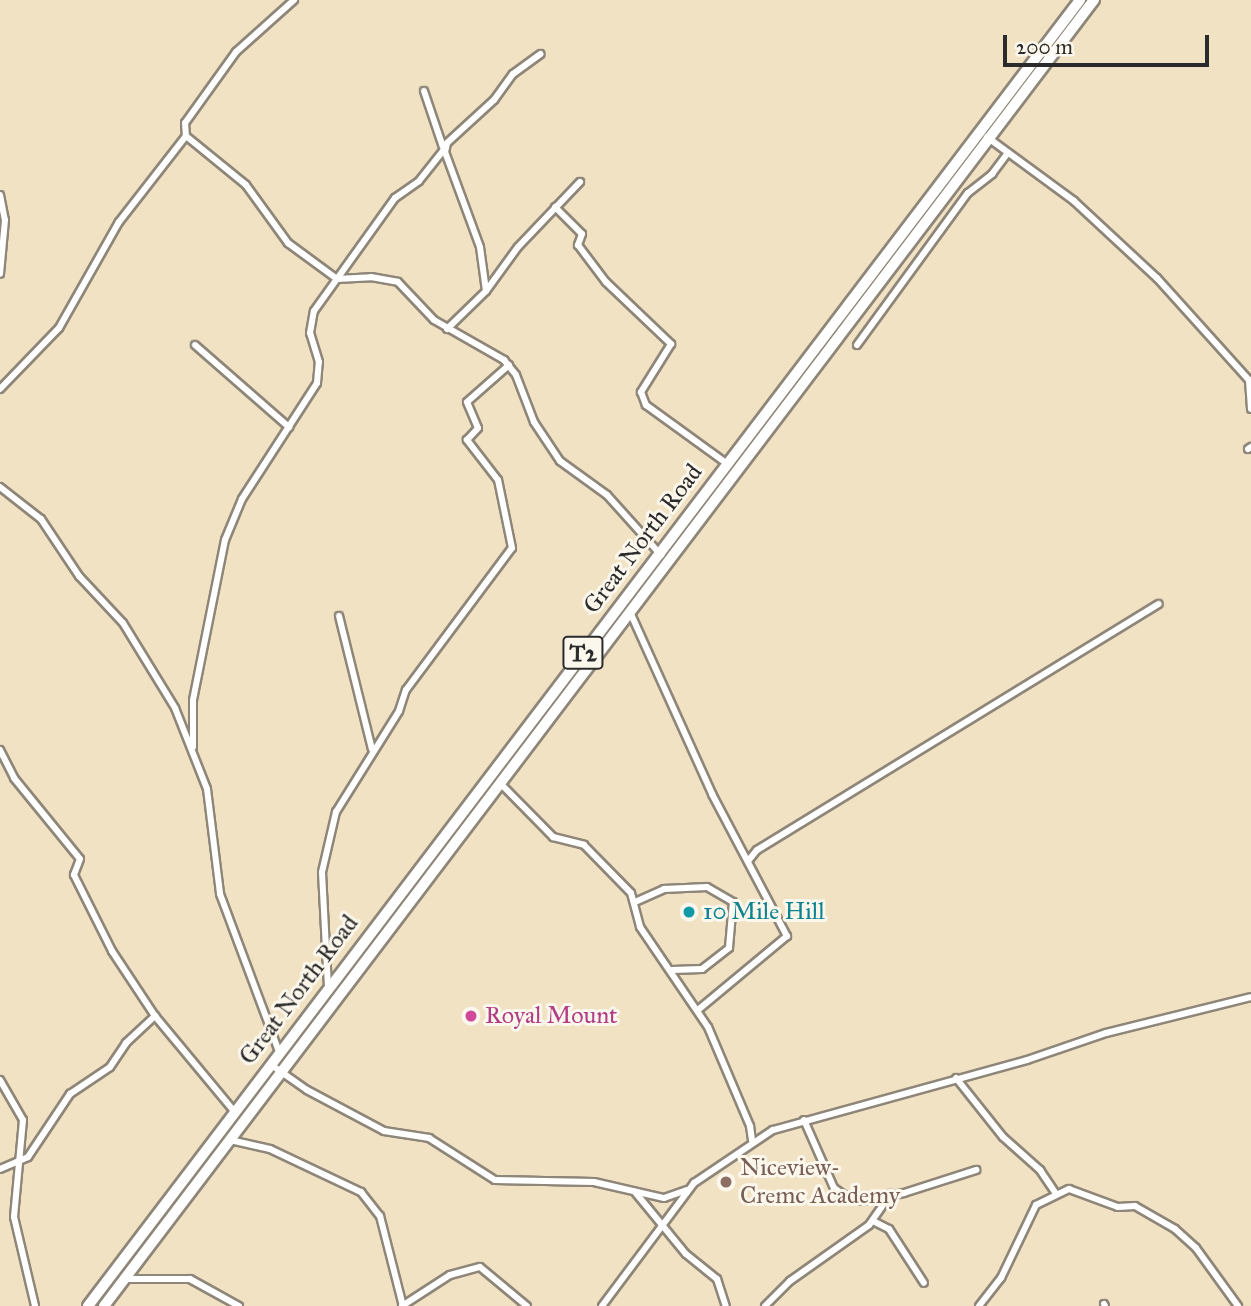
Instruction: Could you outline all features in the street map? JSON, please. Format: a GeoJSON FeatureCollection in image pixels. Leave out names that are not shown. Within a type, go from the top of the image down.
{"type":"FeatureCollection","features":[{"type":"Feature","properties":{"kind":"highway","name":"Great North Road"},"geometry":{"type":"LineString","coordinates":[[104,1306],[668,562],[984,135],[1080,0]]}},
{"type":"Feature","properties":{"kind":"highway","name":"Great North Road"},"geometry":{"type":"LineString","coordinates":[[88,1306],[726,463],[984,135],[1094,0]]}},
{"type":"Feature","properties":{"kind":"street"},"geometry":{"type":"LineString","coordinates":[[0,388],[59,328],[119,222],[186,136],[185,123],[236,52],[295,0]]}},
{"type":"Feature","properties":{"kind":"street"},"geometry":{"type":"LineString","coordinates":[[193,747],[193,700],[225,540],[242,499],[317,383],[311,320],[395,198],[419,181],[448,139],[494,100],[513,74],[541,54]]}},
{"type":"Feature","properties":{"kind":"street"},"geometry":{"type":"LineString","coordinates":[[424,91],[480,247],[486,291]]}},
{"type":"Feature","properties":{"kind":"street"},"geometry":{"type":"LineString","coordinates":[[984,135],[1074,201],[1114,237],[1250,380],[1251,409]]}},
{"type":"Feature","properties":{"kind":"street"},"geometry":{"type":"LineString","coordinates":[[186,136],[246,185],[288,243],[337,279],[371,276],[398,282],[447,329],[489,349],[509,365],[534,422],[561,461],[607,495],[668,562]]}},
{"type":"Feature","properties":{"kind":"street"},"geometry":{"type":"LineString","coordinates":[[857,345],[968,193],[992,174],[1007,154]]}},
{"type":"Feature","properties":{"kind":"street"},"geometry":{"type":"LineString","coordinates":[[447,329],[486,291],[555,207],[580,181]]}},
{"type":"Feature","properties":{"kind":"street"},"geometry":{"type":"LineString","coordinates":[[0,195],[5,220],[0,274]]}},
{"type":"Feature","properties":{"kind":"street"},"geometry":{"type":"LineString","coordinates":[[555,207],[582,234],[578,245],[606,282],[669,340],[670,349],[641,392],[646,405],[726,463]]}},
{"type":"Feature","properties":{"kind":"street"},"geometry":{"type":"LineString","coordinates":[[195,345],[289,427]]}},
{"type":"Feature","properties":{"kind":"street"},"geometry":{"type":"LineString","coordinates":[[328,986],[322,917],[325,849],[337,812],[399,711],[406,690],[512,548],[498,480],[467,440],[478,428],[467,408],[467,402],[509,365]]}},
{"type":"Feature","properties":{"kind":"street"},"geometry":{"type":"LineString","coordinates":[[0,487],[41,519],[79,576],[123,622],[165,689],[193,747],[207,789],[213,865],[220,894],[279,1052]]}},
{"type":"Feature","properties":{"kind":"street"},"geometry":{"type":"LineString","coordinates":[[748,861],[757,850],[1159,604]]}},
{"type":"Feature","properties":{"kind":"street"},"geometry":{"type":"LineString","coordinates":[[630,612],[748,861],[787,936],[698,1010]]}},
{"type":"Feature","properties":{"kind":"street"},"geometry":{"type":"LineString","coordinates":[[339,616],[373,750]]}},
{"type":"Feature","properties":{"kind":"street"},"geometry":{"type":"LineString","coordinates":[[0,750],[14,778],[80,859],[76,880],[112,951],[155,1016],[234,1111]]}},
{"type":"Feature","properties":{"kind":"street"},"geometry":{"type":"LineString","coordinates":[[500,783],[553,837],[584,845],[635,902],[640,927],[698,1010],[750,1126],[752,1141]]}},
{"type":"Feature","properties":{"kind":"street"},"geometry":{"type":"LineString","coordinates":[[635,902],[664,889],[708,887],[733,902],[729,948],[702,969],[672,971]]}},
{"type":"Feature","properties":{"kind":"street"},"geometry":{"type":"LineString","coordinates":[[270,1064],[281,1073],[384,1131],[438,1143],[495,1180],[594,1182],[664,1198],[688,1189],[752,1141],[804,1120],[1106,1033],[1251,997]]}},
{"type":"Feature","properties":{"kind":"street"},"geometry":{"type":"LineString","coordinates":[[0,1169],[19,1164],[70,1094],[110,1066],[126,1043],[155,1016]]}},
{"type":"Feature","properties":{"kind":"street"},"geometry":{"type":"LineString","coordinates":[[956,1078],[1003,1137],[1040,1170],[1055,1192]]}},
{"type":"Feature","properties":{"kind":"street"},"geometry":{"type":"LineString","coordinates":[[0,1080],[23,1120],[14,1217],[35,1306]]}},
{"type":"Feature","properties":{"kind":"street"},"geometry":{"type":"LineString","coordinates":[[804,1120],[839,1193],[864,1202],[976,1170]]}},
{"type":"Feature","properties":{"kind":"street"},"geometry":{"type":"LineString","coordinates":[[230,1140],[270,1149],[361,1192],[380,1216],[403,1306],[450,1275],[480,1267],[527,1306]]}},
{"type":"Feature","properties":{"kind":"street"},"geometry":{"type":"LineString","coordinates":[[602,1306],[664,1226],[688,1189]]}},
{"type":"Feature","properties":{"kind":"street"},"geometry":{"type":"LineString","coordinates":[[979,1306],[1001,1278],[1036,1205],[1055,1192],[1078,1190],[1118,1207],[1135,1206],[1186,1237],[1238,1306]]}},
{"type":"Feature","properties":{"kind":"street"},"geometry":{"type":"LineString","coordinates":[[635,1192],[686,1254],[717,1279],[726,1306]]}},
{"type":"Feature","properties":{"kind":"street"},"geometry":{"type":"LineString","coordinates":[[765,1306],[790,1281],[873,1221],[891,1194]]}},
{"type":"Feature","properties":{"kind":"street"},"geometry":{"type":"LineString","coordinates":[[873,1221],[889,1229],[924,1283]]}},
{"type":"Feature","properties":{"kind":"street"},"geometry":{"type":"LineString","coordinates":[[125,1279],[190,1279],[239,1306]]}},
{"type":"Feature","properties":{"kind":"place","name":"10 Mile Hill"},"geometry":{"type":"Point","coordinates":[689,912]}},
{"type":"Feature","properties":{"kind":"place","name":"Royal Mount"},"geometry":{"type":"Point","coordinates":[471,1016]}},
{"type":"Feature","properties":{"kind":"place","name":"Niceview- Cremc Academy"},"geometry":{"type":"Point","coordinates":[726,1182]}}]}
